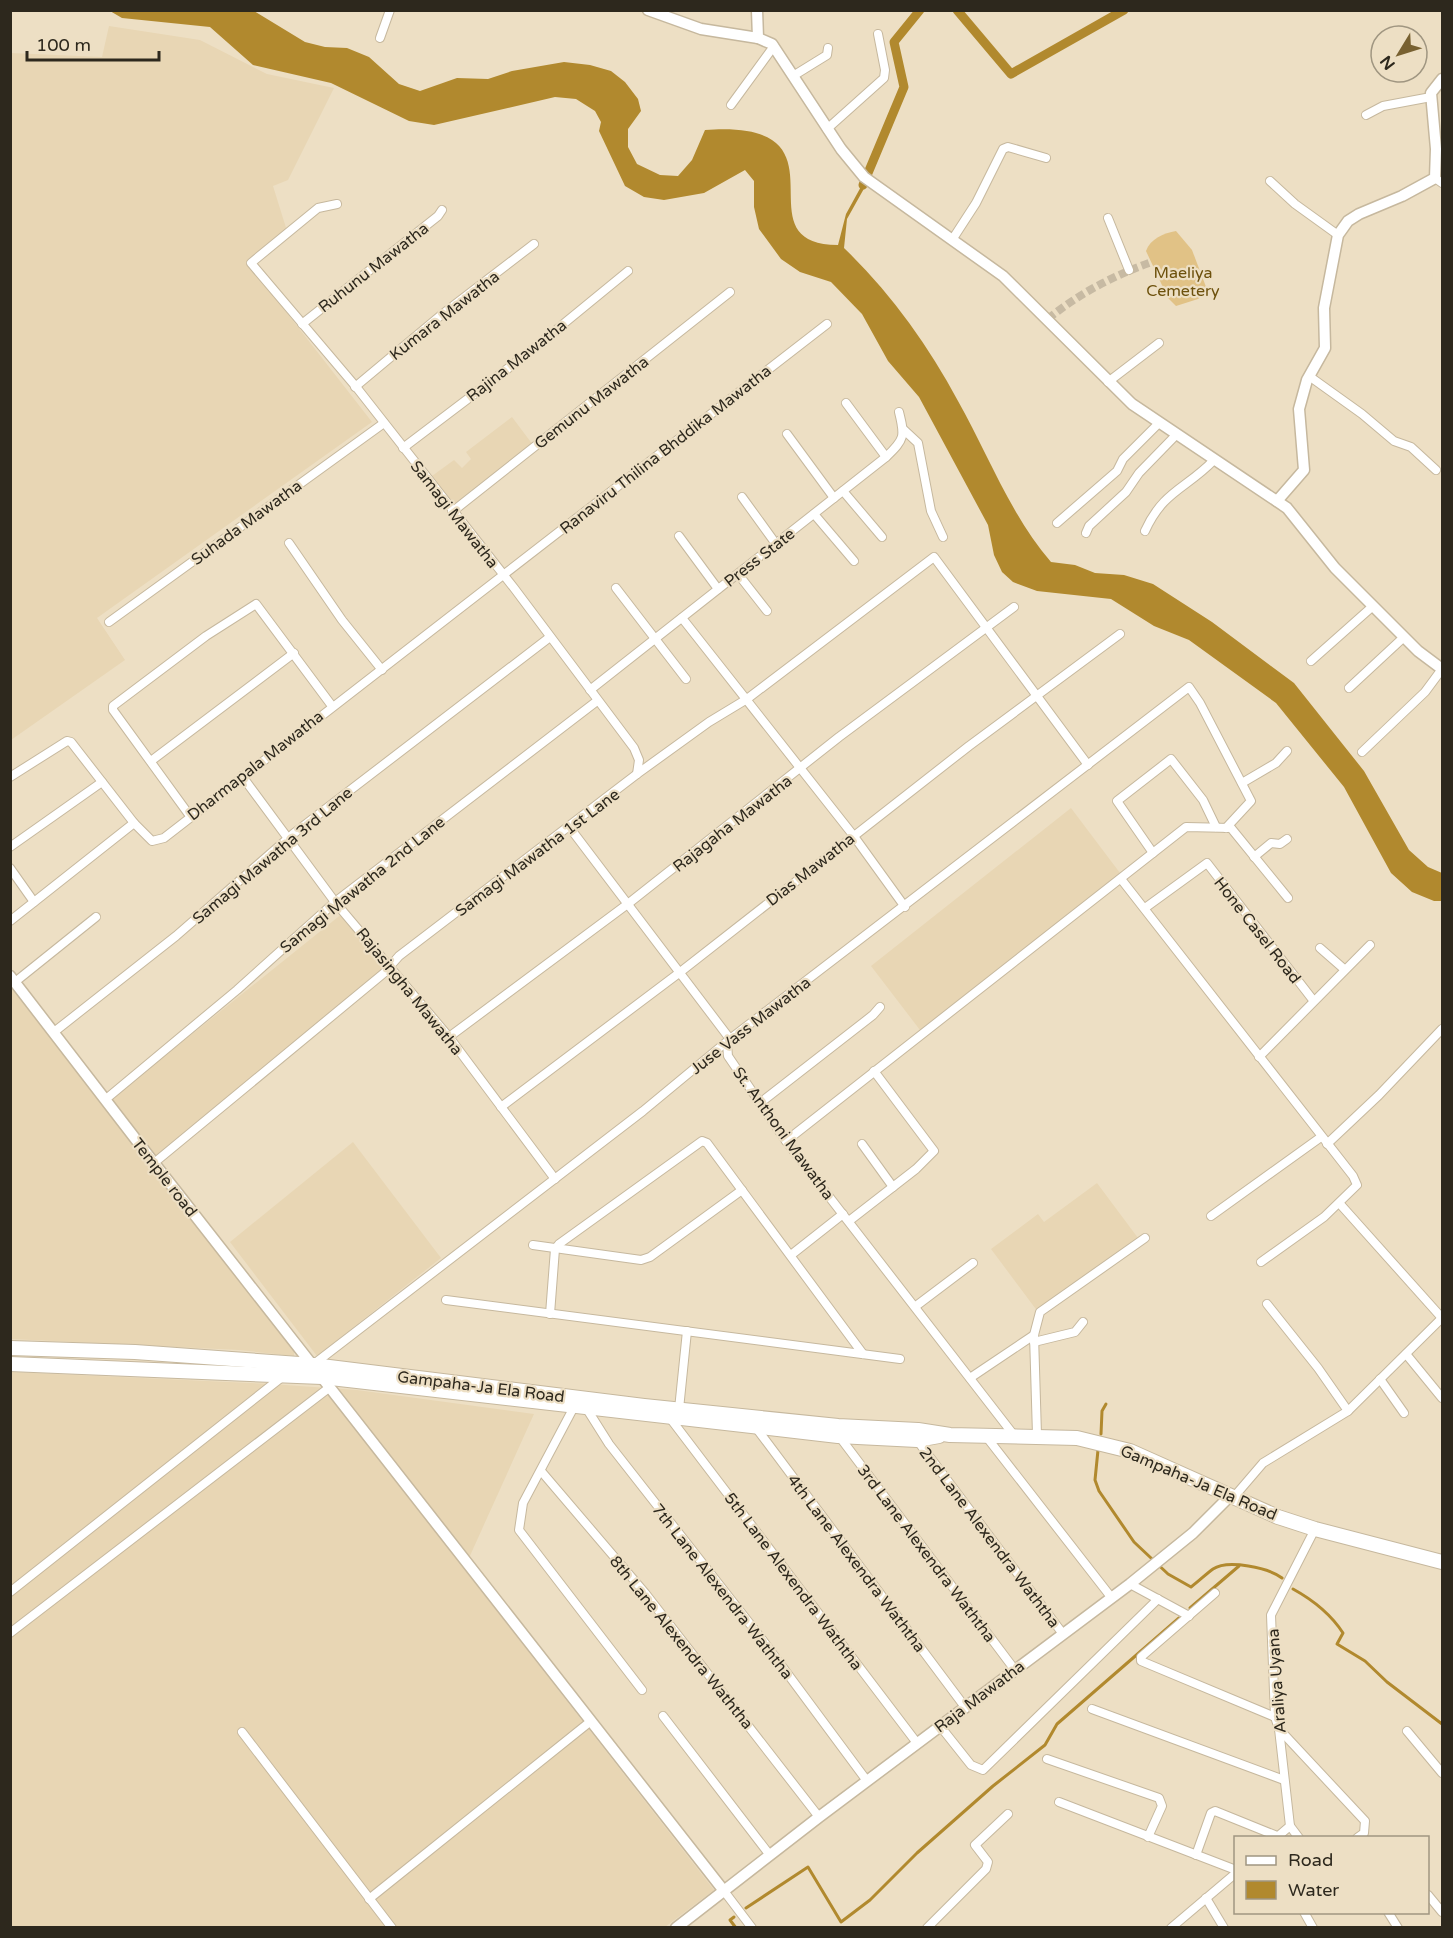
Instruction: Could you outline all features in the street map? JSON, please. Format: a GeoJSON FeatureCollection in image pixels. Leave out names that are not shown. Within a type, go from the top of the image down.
{"type":"FeatureCollection","features":[{"type":"Feature","properties":{"kind":"highway","name":"Gampaha-Ja Ela Road"},"geometry":{"type":"LineString","coordinates":[[10,1348],[135,1352],[313,1365],[580,1403],[675,1414],[754,1422],[918,1430],[950,1435]]}},
{"type":"Feature","properties":{"kind":"highway","name":"Gampaha-Ja Ela Road"},"geometry":{"type":"LineString","coordinates":[[10,1364],[285,1375],[326,1382],[580,1403]]}},
{"type":"Feature","properties":{"kind":"highway","name":"Gampaha-Ja Ela Road"},"geometry":{"type":"LineString","coordinates":[[754,1422],[838,1436],[917,1440],[950,1435],[1013,1434],[1094,1440],[1130,1450],[1232,1497],[1315,1529],[1443,1562]]}},
{"type":"Feature","properties":{"kind":"street"},"geometry":{"type":"LineString","coordinates":[[380,38],[390,10]]}},
{"type":"Feature","properties":{"kind":"street"},"geometry":{"type":"LineString","coordinates":[[648,10],[712,32],[758,38],[774,46],[853,166],[867,179],[1003,276],[1083,352],[1108,382],[1159,423],[1287,508],[1335,568],[1404,637],[1443,669],[1425,692],[1362,752]]}},
{"type":"Feature","properties":{"kind":"street"},"geometry":{"type":"LineString","coordinates":[[757,10],[758,38]]}},
{"type":"Feature","properties":{"kind":"street"},"geometry":{"type":"LineString","coordinates":[[827,129],[884,78],[885,70],[878,34]]}},
{"type":"Feature","properties":{"kind":"street"},"geometry":{"type":"LineString","coordinates":[[731,105],[774,46]]}},
{"type":"Feature","properties":{"kind":"street"},"geometry":{"type":"LineString","coordinates":[[793,76],[827,55],[828,48]]}},
{"type":"Feature","properties":{"kind":"street"},"geometry":{"type":"LineString","coordinates":[[1277,501],[1292,480],[1304,470],[1299,410],[1310,376],[1325,348],[1324,308],[1338,235],[1348,221],[1359,214],[1438,180],[1431,97],[1443,79]]}},
{"type":"Feature","properties":{"kind":"street"},"geometry":{"type":"LineString","coordinates":[[1366,115],[1383,106],[1431,97]]}},
{"type":"Feature","properties":{"kind":"street"},"geometry":{"type":"LineString","coordinates":[[952,240],[980,196],[1003,149],[1008,147],[1046,158]]}},
{"type":"Feature","properties":{"kind":"street"},"geometry":{"type":"LineString","coordinates":[[1270,181],[1295,204],[1338,235]]}},
{"type":"Feature","properties":{"kind":"street","name":"Samagi Mawatha"},"geometry":{"type":"LineString","coordinates":[[338,204],[318,208],[251,263],[404,448],[550,637],[634,748],[639,760],[638,774]]}},
{"type":"Feature","properties":{"kind":"street","name":"Ruhunu Mawatha"},"geometry":{"type":"LineString","coordinates":[[302,324],[438,216],[442,210]]}},
{"type":"Feature","properties":{"kind":"street"},"geometry":{"type":"LineString","coordinates":[[1108,218],[1129,270]]}},
{"type":"Feature","properties":{"kind":"street","name":"Kumara Mawatha"},"geometry":{"type":"LineString","coordinates":[[355,387],[448,310],[534,244]]}},
{"type":"Feature","properties":{"kind":"street","name":"Rajina Mawatha"},"geometry":{"type":"LineString","coordinates":[[404,448],[523,357],[628,271]]}},
{"type":"Feature","properties":{"kind":"street","name":"Gemunu Mawatha"},"geometry":{"type":"LineString","coordinates":[[452,512],[730,292]]}},
{"type":"Feature","properties":{"kind":"street","name":"Ranaviru Thilina Bhddika Mawatha"},"geometry":{"type":"LineString","coordinates":[[502,574],[827,324]]}},
{"type":"Feature","properties":{"kind":"street"},"geometry":{"type":"LineString","coordinates":[[1108,382],[1159,343]]}},
{"type":"Feature","properties":{"kind":"street"},"geometry":{"type":"LineString","coordinates":[[1310,376],[1394,441],[1411,447],[1436,470]]}},
{"type":"Feature","properties":{"kind":"street"},"geometry":{"type":"LineString","coordinates":[[846,403],[886,457]]}},
{"type":"Feature","properties":{"kind":"street"},"geometry":{"type":"LineString","coordinates":[[900,412],[904,430],[918,443],[931,511],[943,537]]}},
{"type":"Feature","properties":{"kind":"street","name":"Suhada Mawatha"},"geometry":{"type":"LineString","coordinates":[[109,622],[384,423]]}},
{"type":"Feature","properties":{"kind":"street"},"geometry":{"type":"LineString","coordinates":[[1057,524],[1117,471],[1124,459],[1159,423]]}},
{"type":"Feature","properties":{"kind":"street","name":"Press State"},"geometry":{"type":"LineString","coordinates":[[590,690],[886,457],[902,442],[904,430]]}},
{"type":"Feature","properties":{"kind":"street"},"geometry":{"type":"LineString","coordinates":[[787,434],[834,498]]}},
{"type":"Feature","properties":{"kind":"street"},"geometry":{"type":"LineString","coordinates":[[1086,533],[1089,526],[1126,492],[1139,473],[1176,435]]}},
{"type":"Feature","properties":{"kind":"street"},"geometry":{"type":"LineString","coordinates":[[1144,531],[1153,512],[1169,494],[1214,460]]}},
{"type":"Feature","properties":{"kind":"street"},"geometry":{"type":"LineString","coordinates":[[843,491],[882,537]]}},
{"type":"Feature","properties":{"kind":"street"},"geometry":{"type":"LineString","coordinates":[[742,497],[776,544]]}},
{"type":"Feature","properties":{"kind":"street"},"geometry":{"type":"LineString","coordinates":[[814,514],[854,561]]}},
{"type":"Feature","properties":{"kind":"street"},"geometry":{"type":"LineString","coordinates":[[679,536],[718,589]]}},
{"type":"Feature","properties":{"kind":"street"},"geometry":{"type":"LineString","coordinates":[[289,543],[331,604],[382,670]]}},
{"type":"Feature","properties":{"kind":"street","name":"Samagi Mawatha 1st Lane"},"geometry":{"type":"LineString","coordinates":[[154,1163],[384,973],[391,964],[638,774],[709,722],[747,699],[934,557],[986,628]]}},
{"type":"Feature","properties":{"kind":"street","name":"Dharmapala Mawatha"},"geometry":{"type":"LineString","coordinates":[[134,824],[146,837],[157,842],[382,670],[502,574]]}},
{"type":"Feature","properties":{"kind":"street"},"geometry":{"type":"LineString","coordinates":[[738,574],[767,611]]}},
{"type":"Feature","properties":{"kind":"street"},"geometry":{"type":"LineString","coordinates":[[616,588],[657,638],[686,679]]}},
{"type":"Feature","properties":{"kind":"street"},"geometry":{"type":"LineString","coordinates":[[190,816],[113,710],[113,706],[206,636],[256,604],[332,706]]}},
{"type":"Feature","properties":{"kind":"street"},"geometry":{"type":"LineString","coordinates":[[1311,661],[1373,606]]}},
{"type":"Feature","properties":{"kind":"street","name":"Rajagaha Mawatha"},"geometry":{"type":"LineString","coordinates":[[449,1037],[629,903],[800,769],[1014,607]]}},
{"type":"Feature","properties":{"kind":"street"},"geometry":{"type":"LineString","coordinates":[[682,618],[853,835],[905,907]]}},
{"type":"Feature","properties":{"kind":"street"},"geometry":{"type":"LineString","coordinates":[[986,628],[1088,765]]}},
{"type":"Feature","properties":{"kind":"street","name":"Dias Mawatha"},"geometry":{"type":"LineString","coordinates":[[501,1107],[679,973],[853,835],[1036,695],[1120,634]]}},
{"type":"Feature","properties":{"kind":"street","name":"Samagi Mawatha 3rd Lane"},"geometry":{"type":"LineString","coordinates":[[54,1032],[176,936],[287,839],[550,637]]}},
{"type":"Feature","properties":{"kind":"street"},"geometry":{"type":"LineString","coordinates":[[1349,688],[1404,637]]}},
{"type":"Feature","properties":{"kind":"street"},"geometry":{"type":"LineString","coordinates":[[151,760],[294,653]]}},
{"type":"Feature","properties":{"kind":"street","name":"Juse Vass Mawatha"},"geometry":{"type":"LineString","coordinates":[[313,1365],[555,1179],[730,1039],[1189,687],[1200,703],[1242,783]]}},
{"type":"Feature","properties":{"kind":"street","name":"Samagi Mawatha 2nd Lane"},"geometry":{"type":"LineString","coordinates":[[106,1099],[237,990],[335,902],[597,701]]}},
{"type":"Feature","properties":{"kind":"street"},"geometry":{"type":"LineString","coordinates":[[10,777],[67,741],[71,742],[134,824],[10,921]]}},
{"type":"Feature","properties":{"kind":"street"},"geometry":{"type":"LineString","coordinates":[[1226,828],[1251,804],[1242,783],[1276,763],[1287,751]]}},
{"type":"Feature","properties":{"kind":"street"},"geometry":{"type":"LineString","coordinates":[[1153,853],[1117,801],[1171,759],[1203,800],[1216,827]]}},
{"type":"Feature","properties":{"kind":"street","name":"Rajasingha Mawatha"},"geometry":{"type":"LineString","coordinates":[[242,776],[335,902],[391,964],[449,1037],[555,1179]]}},
{"type":"Feature","properties":{"kind":"street"},"geometry":{"type":"LineString","coordinates":[[10,847],[102,782]]}},
{"type":"Feature","properties":{"kind":"street"},"geometry":{"type":"LineString","coordinates":[[786,1142],[1186,827],[1231,828],[1288,898]]}},
{"type":"Feature","properties":{"kind":"street","name":"St. Anthoni Mawatha"},"geometry":{"type":"LineString","coordinates":[[570,828],[730,1039],[727,1044],[728,1056],[786,1142],[916,1306],[1013,1434]]}},
{"type":"Feature","properties":{"kind":"street"},"geometry":{"type":"LineString","coordinates":[[1254,856],[1271,843],[1280,844],[1287,839]]}},
{"type":"Feature","properties":{"kind":"street","name":"Hone Casel Road"},"geometry":{"type":"LineString","coordinates":[[1145,908],[1207,863],[1313,1000]]}},
{"type":"Feature","properties":{"kind":"street"},"geometry":{"type":"LineString","coordinates":[[10,868],[34,903]]}},
{"type":"Feature","properties":{"kind":"street"},"geometry":{"type":"LineString","coordinates":[[1121,879],[1353,1176],[1357,1185],[1340,1204],[1261,1262]]}},
{"type":"Feature","properties":{"kind":"street"},"geometry":{"type":"LineString","coordinates":[[13,979],[96,917]]}},
{"type":"Feature","properties":{"kind":"street"},"geometry":{"type":"LineString","coordinates":[[1258,1056],[1370,945]]}},
{"type":"Feature","properties":{"kind":"street"},"geometry":{"type":"LineString","coordinates":[[1320,948],[1344,969]]}},
{"type":"Feature","properties":{"kind":"street","name":"Temple road"},"geometry":{"type":"LineString","coordinates":[[13,979],[154,1163],[724,1891]]}},
{"type":"Feature","properties":{"kind":"street"},"geometry":{"type":"LineString","coordinates":[[760,1102],[873,1015],[880,1007]]}},
{"type":"Feature","properties":{"kind":"street"},"geometry":{"type":"LineString","coordinates":[[1327,1144],[1379,1095],[1443,1029]]}},
{"type":"Feature","properties":{"kind":"street"},"geometry":{"type":"LineString","coordinates":[[791,1255],[893,1187],[934,1151],[874,1071]]}},
{"type":"Feature","properties":{"kind":"street"},"geometry":{"type":"LineString","coordinates":[[1211,1216],[1321,1137]]}},
{"type":"Feature","properties":{"kind":"street"},"geometry":{"type":"LineString","coordinates":[[550,1314],[555,1249],[568,1237],[702,1141],[707,1143],[863,1354]]}},
{"type":"Feature","properties":{"kind":"street"},"geometry":{"type":"LineString","coordinates":[[862,1144],[893,1187]]}},
{"type":"Feature","properties":{"kind":"street"},"geometry":{"type":"LineString","coordinates":[[533,1245],[641,1260],[650,1257],[742,1190]]}},
{"type":"Feature","properties":{"kind":"street"},"geometry":{"type":"LineString","coordinates":[[1232,1497],[1263,1463],[1348,1411],[1442,1318],[1340,1204]]}},
{"type":"Feature","properties":{"kind":"street"},"geometry":{"type":"LineString","coordinates":[[1037,1435],[1034,1338],[1040,1312],[1145,1238]]}},
{"type":"Feature","properties":{"kind":"street"},"geometry":{"type":"LineString","coordinates":[[916,1306],[973,1263]]}},
{"type":"Feature","properties":{"kind":"street"},"geometry":{"type":"LineString","coordinates":[[446,1300],[900,1359]]}},
{"type":"Feature","properties":{"kind":"street"},"geometry":{"type":"LineString","coordinates":[[1267,1304],[1318,1368],[1348,1411]]}},
{"type":"Feature","properties":{"kind":"street"},"geometry":{"type":"LineString","coordinates":[[970,1378],[1034,1338],[1075,1332],[1083,1322]]}},
{"type":"Feature","properties":{"kind":"street"},"geometry":{"type":"LineString","coordinates":[[675,1414],[687,1331]]}},
{"type":"Feature","properties":{"kind":"street"},"geometry":{"type":"LineString","coordinates":[[1406,1354],[1443,1398]]}},
{"type":"Feature","properties":{"kind":"street"},"geometry":{"type":"LineString","coordinates":[[10,1592],[285,1375]]}},
{"type":"Feature","properties":{"kind":"street"},"geometry":{"type":"LineString","coordinates":[[1380,1379],[1404,1413]]}},
{"type":"Feature","properties":{"kind":"street"},"geometry":{"type":"LineString","coordinates":[[10,1633],[326,1382]]}},
{"type":"Feature","properties":{"kind":"street"},"geometry":{"type":"LineString","coordinates":[[580,1403],[523,1503],[519,1530],[642,1690]]}},
{"type":"Feature","properties":{"kind":"street","name":"7th Lane Alexendra Waththa"},"geometry":{"type":"LineString","coordinates":[[580,1403],[609,1444],[741,1612],[867,1781]]}},
{"type":"Feature","properties":{"kind":"street","name":"5th Lane Alexendra Waththa"},"geometry":{"type":"LineString","coordinates":[[675,1414],[917,1743]]}},
{"type":"Feature","properties":{"kind":"street","name":"4th Lane Alexendra Waththa"},"geometry":{"type":"LineString","coordinates":[[754,1422],[965,1707]]}},
{"type":"Feature","properties":{"kind":"street"},"geometry":{"type":"LineString","coordinates":[[986,1435],[1111,1597]]}},
{"type":"Feature","properties":{"kind":"street","name":"3rd Lane Alexendra Waththa"},"geometry":{"type":"LineString","coordinates":[[838,1436],[1015,1670]]}},
{"type":"Feature","properties":{"kind":"street","name":"2nd Lane Alexendra Waththa"},"geometry":{"type":"LineString","coordinates":[[917,1440],[1063,1634]]}},
{"type":"Feature","properties":{"kind":"street","name":"8th Lane Alexendra Waththa"},"geometry":{"type":"LineString","coordinates":[[541,1471],[645,1593],[819,1817]]}},
{"type":"Feature","properties":{"kind":"street","name":"Raja Mawatha"},"geometry":{"type":"LineString","coordinates":[[676,1928],[769,1854],[1130,1584],[1193,1533],[1232,1497]]}},
{"type":"Feature","properties":{"kind":"street","name":"Araliya Uyana"},"geometry":{"type":"LineString","coordinates":[[1290,1826],[1279,1729],[1275,1717],[1271,1615],[1315,1529]]}},
{"type":"Feature","properties":{"kind":"street"},"geometry":{"type":"LineString","coordinates":[[1130,1584],[1189,1616]]}},
{"type":"Feature","properties":{"kind":"street"},"geometry":{"type":"LineString","coordinates":[[1215,1593],[1141,1657],[1141,1661],[1275,1717]]}},
{"type":"Feature","properties":{"kind":"street"},"geometry":{"type":"LineString","coordinates":[[940,1726],[971,1765],[983,1770],[1158,1599]]}},
{"type":"Feature","properties":{"kind":"street"},"geometry":{"type":"LineString","coordinates":[[1092,1709],[1284,1780]]}},
{"type":"Feature","properties":{"kind":"street"},"geometry":{"type":"LineString","coordinates":[[663,1716],[769,1854]]}},
{"type":"Feature","properties":{"kind":"street"},"geometry":{"type":"LineString","coordinates":[[369,1899],[591,1721]]}},
{"type":"Feature","properties":{"kind":"street"},"geometry":{"type":"LineString","coordinates":[[1279,1729],[1365,1821],[1364,1833],[1360,1836]]}},
{"type":"Feature","properties":{"kind":"street"},"geometry":{"type":"LineString","coordinates":[[1407,1731],[1443,1773]]}},
{"type":"Feature","properties":{"kind":"street"},"geometry":{"type":"LineString","coordinates":[[243,1732],[392,1928]]}},
{"type":"Feature","properties":{"kind":"street"},"geometry":{"type":"LineString","coordinates":[[1047,1759],[1159,1798],[1162,1806],[1148,1837]]}},
{"type":"Feature","properties":{"kind":"street"},"geometry":{"type":"LineString","coordinates":[[1059,1802],[1234,1871]]}},
{"type":"Feature","properties":{"kind":"street"},"geometry":{"type":"LineString","coordinates":[[1196,1855],[1211,1813],[1215,1811],[1275,1836]]}},
{"type":"Feature","properties":{"kind":"street"},"geometry":{"type":"LineString","coordinates":[[927,1928],[986,1869],[988,1862],[975,1845],[1008,1814]]}},
{"type":"Feature","properties":{"kind":"street"},"geometry":{"type":"LineString","coordinates":[[1278,1836],[1290,1826],[1298,1836]]}},
{"type":"Feature","properties":{"kind":"street"},"geometry":{"type":"LineString","coordinates":[[1171,1928],[1234,1874]]}},
{"type":"Feature","properties":{"kind":"street"},"geometry":{"type":"LineString","coordinates":[[724,1891],[752,1928]]}},
{"type":"Feature","properties":{"kind":"street"},"geometry":{"type":"LineString","coordinates":[[1429,1896],[1443,1912]]}},
{"type":"Feature","properties":{"kind":"street"},"geometry":{"type":"LineString","coordinates":[[1206,1899],[1224,1928]]}},
{"type":"Feature","properties":{"kind":"street"},"geometry":{"type":"LineString","coordinates":[[1305,1914],[1313,1928]]}},
{"type":"Feature","properties":{"kind":"street"},"geometry":{"type":"LineString","coordinates":[[1389,1914],[1398,1928]]}},
{"type":"Feature","properties":{"kind":"shaded area"},"geometry":{"type":"Polygon","coordinates":[[[109,26],[200,40],[267,74],[334,88],[288,180],[273,186],[287,231],[248,263],[372,422],[97,618],[125,660],[11,740],[11,53],[102,57],[109,26]]]}},
{"type":"Feature","properties":{"kind":"shaded area"},"geometry":{"type":"Polygon","coordinates":[[[512,417],[533,445],[455,505],[432,476],[454,460],[462,468],[471,459],[466,452],[512,417]]]}},
{"type":"Feature","properties":{"kind":"shaded area"},"geometry":{"type":"Polygon","coordinates":[[[1071,808],[1120,873],[920,1030],[871,966],[1071,808]]]}},
{"type":"Feature","properties":{"kind":"shaded area"},"geometry":{"type":"Polygon","coordinates":[[[343,913],[388,968],[173,1141],[175,1144],[157,1159],[110,1100],[343,913]]]}},
{"type":"Feature","properties":{"kind":"shaded area"},"geometry":{"type":"Polygon","coordinates":[[[10,980],[294,1344],[294,1356],[239,1350],[11,1339],[10,980]]]}},
{"type":"Feature","properties":{"kind":"shaded area"},"geometry":{"type":"Polygon","coordinates":[[[353,1142],[441,1258],[317,1356],[230,1242],[353,1142]]]}},
{"type":"Feature","properties":{"kind":"shaded area"},"geometry":{"type":"Polygon","coordinates":[[[1097,1183],[1138,1238],[1038,1312],[991,1249],[1038,1214],[1044,1222],[1097,1183]]]}},
{"type":"Feature","properties":{"kind":"shaded area"},"geometry":{"type":"Polygon","coordinates":[[[11,1372],[357,1390],[534,1414],[464,1569],[714,1890],[665,1927],[11,1928],[11,1372]]]}},
{"type":"Feature","properties":{"kind":"green space","name":"Maeliya Cemetery"},"geometry":{"type":"Polygon","coordinates":[[[1176,231],[1192,250],[1208,292],[1198,299],[1176,306],[1168,298],[1146,251],[1158,237],[1176,231]]]}},
{"type":"Feature","properties":{"kind":"water"},"geometry":{"type":"Polygon","coordinates":[[[110,11],[254,11],[305,42],[325,47],[347,48],[369,57],[399,84],[420,91],[457,78],[488,79],[512,71],[564,62],[590,65],[611,71],[625,82],[638,99],[641,111],[628,129],[628,147],[637,164],[660,175],[678,176],[692,160],[705,130],[751,132],[776,143],[788,161],[791,205],[795,225],[809,239],[838,245],[846,214],[863,183],[866,185],[847,219],[844,248],[877,283],[921,340],[958,401],[1012,505],[1051,562],[1075,565],[1095,573],[1124,575],[1153,584],[1212,622],[1294,683],[1364,771],[1409,850],[1428,867],[1442,873],[1442,901],[1434,901],[1412,892],[1391,873],[1344,787],[1276,703],[1189,640],[1154,626],[1111,599],[1037,591],[1013,582],[1002,572],[994,555],[988,525],[919,397],[888,361],[862,314],[831,282],[800,272],[781,259],[759,229],[754,207],[754,181],[745,170],[704,193],[664,200],[644,197],[625,186],[599,131],[601,122],[595,111],[576,99],[555,97],[434,125],[409,121],[331,83],[253,65],[210,27],[122,18],[110,11]]]}},
{"type":"Feature","properties":{"kind":"waterway"},"geometry":{"type":"LineString","coordinates":[[863,185],[904,87],[894,42],[920,10]]}},
{"type":"Feature","properties":{"kind":"waterway"},"geometry":{"type":"LineString","coordinates":[[957,10],[1011,74],[1124,10]]}},
{"type":"Feature","properties":{"kind":"waterway"},"geometry":{"type":"LineString","coordinates":[[1101,1434],[1102,1411],[1106,1404]]}},
{"type":"Feature","properties":{"kind":"waterway"},"geometry":{"type":"LineString","coordinates":[[1098,1450],[1095,1480],[1099,1491],[1134,1542],[1168,1574],[1191,1587],[1213,1569],[1228,1565],[1258,1568],[1282,1578]]}},
{"type":"Feature","properties":{"kind":"waterway"},"geometry":{"type":"LineString","coordinates":[[1190,1608],[1239,1566]]}},
{"type":"Feature","properties":{"kind":"waterway"},"geometry":{"type":"LineString","coordinates":[[1293,1589],[1333,1619],[1343,1633],[1337,1644],[1365,1661],[1387,1682],[1442,1724]]}},
{"type":"Feature","properties":{"kind":"waterway"},"geometry":{"type":"LineString","coordinates":[[746,1908],[808,1867],[841,1922],[870,1900],[917,1853],[993,1786],[1045,1745],[1057,1724],[1179,1618]]}},
{"type":"Feature","properties":{"kind":"waterway"},"geometry":{"type":"LineString","coordinates":[[734,1917],[730,1920],[736,1928]]}},
{"type":"Feature","properties":{"kind":"tunnel"},"geometry":{"type":"LineString","coordinates":[[1048,319],[1096,286],[1149,263]]}}]}
